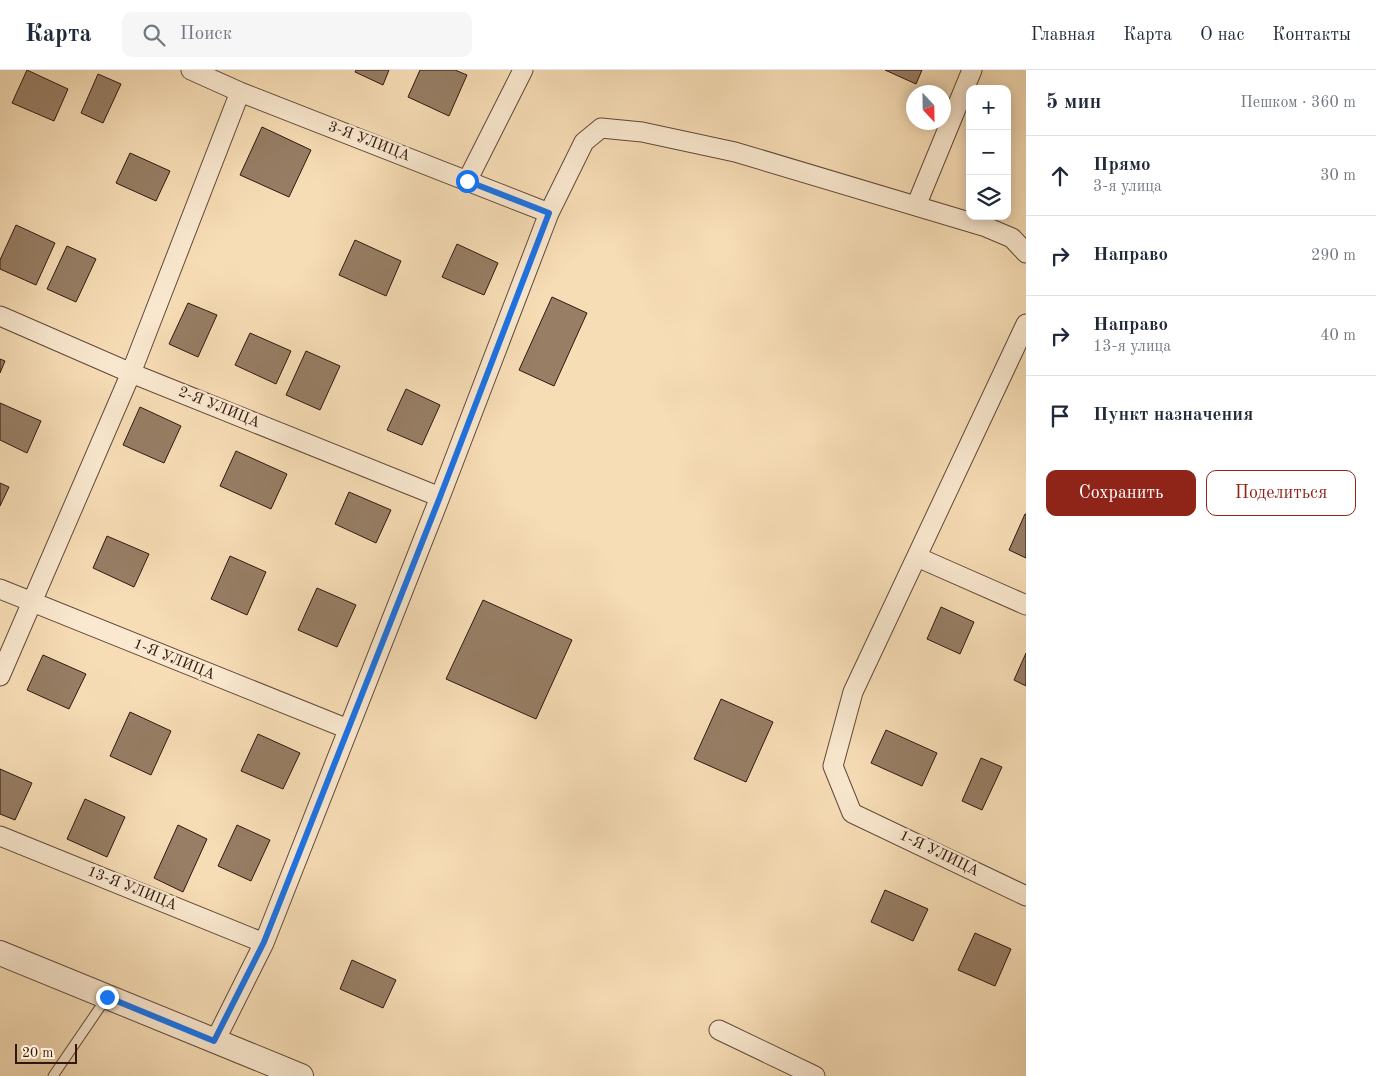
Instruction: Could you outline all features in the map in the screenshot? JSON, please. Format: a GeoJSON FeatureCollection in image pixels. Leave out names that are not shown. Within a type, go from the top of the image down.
{"type":"FeatureCollection","features":[{"type":"Feature","properties":{"kind":"street","name":"3-Я УЛИЦА"},"geometry":{"type":"LineString","coordinates":[[191,70],[240,92],[549,213]]}},
{"type":"Feature","properties":{"kind":"street"},"geometry":{"type":"LineString","coordinates":[[467,181],[522,70]]}},
{"type":"Feature","properties":{"kind":"street"},"geometry":{"type":"LineString","coordinates":[[916,206],[972,70]]}},
{"type":"Feature","properties":{"kind":"street"},"geometry":{"type":"LineString","coordinates":[[0,676],[131,373],[240,92]]}},
{"type":"Feature","properties":{"kind":"street"},"geometry":{"type":"LineString","coordinates":[[214,1041],[264,942],[440,497],[549,213],[584,142],[602,128],[642,132],[735,152],[986,227],[1012,238],[1026,253]]}},
{"type":"Feature","properties":{"kind":"street","name":"2-Я УЛИЦА"},"geometry":{"type":"LineString","coordinates":[[0,316],[131,373],[440,497]]}},
{"type":"Feature","properties":{"kind":"street"},"geometry":{"type":"LineString","coordinates":[[1025,331],[916,557],[1026,605]]}},
{"type":"Feature","properties":{"kind":"street","name":"1-Я УЛИЦА"},"geometry":{"type":"LineString","coordinates":[[916,557],[853,692],[833,766],[852,813],[1026,896]]}},
{"type":"Feature","properties":{"kind":"street","name":"1-Я УЛИЦА"},"geometry":{"type":"LineString","coordinates":[[0,590],[348,729]]}},
{"type":"Feature","properties":{"kind":"street","name":"13-Я УЛИЦА"},"geometry":{"type":"LineString","coordinates":[[0,836],[264,942]]}},
{"type":"Feature","properties":{"kind":"street"},"geometry":{"type":"LineString","coordinates":[[0,953],[301,1076]]}},
{"type":"Feature","properties":{"kind":"street"},"geometry":{"type":"LineString","coordinates":[[719,1030],[815,1076]]}},
{"type":"Feature","properties":{"kind":"lane"},"geometry":{"type":"LineString","coordinates":[[52,1076],[107,997]]}},
{"type":"Feature","properties":{"kind":"building"},"geometry":{"type":"Polygon","coordinates":[[[27,70],[68,89],[54,121],[12,103],[27,70]]]}},
{"type":"Feature","properties":{"kind":"building"},"geometry":{"type":"Polygon","coordinates":[[[356,70],[389,70],[383,85],[355,72],[356,70]]]}},
{"type":"Feature","properties":{"kind":"building"},"geometry":{"type":"Polygon","coordinates":[[[420,70],[455,70],[467,75],[449,116],[408,97],[420,70]]]}},
{"type":"Feature","properties":{"kind":"building"},"geometry":{"type":"Polygon","coordinates":[[[885,70],[922,70],[916,84],[885,70]]]}},
{"type":"Feature","properties":{"kind":"building"},"geometry":{"type":"Polygon","coordinates":[[[98,74],[121,84],[103,123],[81,113],[98,74]]]}},
{"type":"Feature","properties":{"kind":"building"},"geometry":{"type":"Polygon","coordinates":[[[262,127],[311,150],[289,197],[240,175],[262,127]]]}},
{"type":"Feature","properties":{"kind":"building"},"geometry":{"type":"Polygon","coordinates":[[[130,153],[170,171],[156,201],[116,183],[130,153]]]}},
{"type":"Feature","properties":{"kind":"building"},"geometry":{"type":"Polygon","coordinates":[[[16,225],[55,243],[36,285],[0,269],[0,260],[16,225]]]}},
{"type":"Feature","properties":{"kind":"building"},"geometry":{"type":"Polygon","coordinates":[[[355,240],[401,261],[386,296],[339,275],[355,240]]]}},
{"type":"Feature","properties":{"kind":"building"},"geometry":{"type":"Polygon","coordinates":[[[457,244],[498,263],[484,295],[442,277],[457,244]]]}},
{"type":"Feature","properties":{"kind":"building"},"geometry":{"type":"Polygon","coordinates":[[[67,246],[96,259],[76,302],[47,289],[67,246]]]}},
{"type":"Feature","properties":{"kind":"building"},"geometry":{"type":"Polygon","coordinates":[[[552,297],[587,313],[554,386],[519,370],[552,297]]]}},
{"type":"Feature","properties":{"kind":"building"},"geometry":{"type":"Polygon","coordinates":[[[188,303],[217,315],[198,357],[169,344],[188,303]]]}},
{"type":"Feature","properties":{"kind":"building"},"geometry":{"type":"Polygon","coordinates":[[[250,333],[291,351],[276,384],[235,365],[250,333]]]}},
{"type":"Feature","properties":{"kind":"building"},"geometry":{"type":"Polygon","coordinates":[[[306,351],[340,366],[320,410],[286,395],[306,351]]]}},
{"type":"Feature","properties":{"kind":"building"},"geometry":{"type":"Polygon","coordinates":[[[0,359],[5,361],[0,373],[0,359]]]}},
{"type":"Feature","properties":{"kind":"building"},"geometry":{"type":"Polygon","coordinates":[[[406,389],[440,405],[422,445],[387,430],[406,389]]]}},
{"type":"Feature","properties":{"kind":"building"},"geometry":{"type":"Polygon","coordinates":[[[0,403],[41,421],[27,453],[0,440],[0,403]]]}},
{"type":"Feature","properties":{"kind":"building"},"geometry":{"type":"Polygon","coordinates":[[[140,407],[181,426],[164,463],[123,445],[140,407]]]}},
{"type":"Feature","properties":{"kind":"building"},"geometry":{"type":"Polygon","coordinates":[[[236,451],[287,474],[271,509],[220,486],[236,451]]]}},
{"type":"Feature","properties":{"kind":"building"},"geometry":{"type":"Polygon","coordinates":[[[0,483],[9,487],[0,506],[0,483]]]}},
{"type":"Feature","properties":{"kind":"building"},"geometry":{"type":"Polygon","coordinates":[[[349,492],[391,510],[376,543],[335,524],[349,492]]]}},
{"type":"Feature","properties":{"kind":"building"},"geometry":{"type":"Polygon","coordinates":[[[1026,514],[1026,558],[1009,550],[1026,514]]]}},
{"type":"Feature","properties":{"kind":"building"},"geometry":{"type":"Polygon","coordinates":[[[107,536],[149,554],[134,587],[93,568],[107,536]]]}},
{"type":"Feature","properties":{"kind":"building"},"geometry":{"type":"Polygon","coordinates":[[[230,556],[266,572],[247,615],[211,599],[230,556]]]}},
{"type":"Feature","properties":{"kind":"building"},"geometry":{"type":"Polygon","coordinates":[[[317,588],[356,605],[337,647],[298,630],[317,588]]]}},
{"type":"Feature","properties":{"kind":"building"},"geometry":{"type":"Polygon","coordinates":[[[483,600],[572,640],[536,719],[446,679],[483,600]]]}},
{"type":"Feature","properties":{"kind":"building"},"geometry":{"type":"Polygon","coordinates":[[[941,607],[974,622],[960,654],[927,639],[941,607]]]}},
{"type":"Feature","properties":{"kind":"building"},"geometry":{"type":"Polygon","coordinates":[[[1026,653],[1026,686],[1014,680],[1026,653]]]}},
{"type":"Feature","properties":{"kind":"building"},"geometry":{"type":"Polygon","coordinates":[[[43,655],[86,674],[69,709],[27,690],[43,655]]]}},
{"type":"Feature","properties":{"kind":"building"},"geometry":{"type":"Polygon","coordinates":[[[721,699],[773,722],[746,782],[694,759],[721,699]]]}},
{"type":"Feature","properties":{"kind":"building"},"geometry":{"type":"Polygon","coordinates":[[[130,712],[171,731],[151,775],[110,756],[130,712]]]}},
{"type":"Feature","properties":{"kind":"building"},"geometry":{"type":"Polygon","coordinates":[[[886,730],[937,753],[922,786],[871,763],[886,730]]]}},
{"type":"Feature","properties":{"kind":"building"},"geometry":{"type":"Polygon","coordinates":[[[258,734],[300,753],[283,789],[241,771],[258,734]]]}},
{"type":"Feature","properties":{"kind":"building"},"geometry":{"type":"Polygon","coordinates":[[[981,758],[1002,767],[982,810],[962,801],[981,758]]]}},
{"type":"Feature","properties":{"kind":"building"},"geometry":{"type":"Polygon","coordinates":[[[0,769],[32,783],[15,820],[0,814],[0,769]]]}},
{"type":"Feature","properties":{"kind":"building"},"geometry":{"type":"Polygon","coordinates":[[[85,799],[125,817],[107,857],[67,839],[85,799]]]}},
{"type":"Feature","properties":{"kind":"building"},"geometry":{"type":"Polygon","coordinates":[[[178,825],[207,839],[183,892],[154,878],[178,825]]]}},
{"type":"Feature","properties":{"kind":"building"},"geometry":{"type":"Polygon","coordinates":[[[237,825],[270,840],[251,881],[218,866],[237,825]]]}},
{"type":"Feature","properties":{"kind":"building"},"geometry":{"type":"Polygon","coordinates":[[[885,890],[928,909],[913,941],[871,922],[885,890]]]}},
{"type":"Feature","properties":{"kind":"building"},"geometry":{"type":"Polygon","coordinates":[[[975,933],[1011,949],[995,986],[958,970],[975,933]]]}},
{"type":"Feature","properties":{"kind":"building"},"geometry":{"type":"Polygon","coordinates":[[[352,960],[396,980],[383,1008],[340,989],[352,960]]]}},
{"type":"Feature","properties":{"kind":"route"},"geometry":{"type":"LineString","coordinates":[[107,997],[214,1041],[264,942],[440,497],[549,213],[467,181]]}}]}
